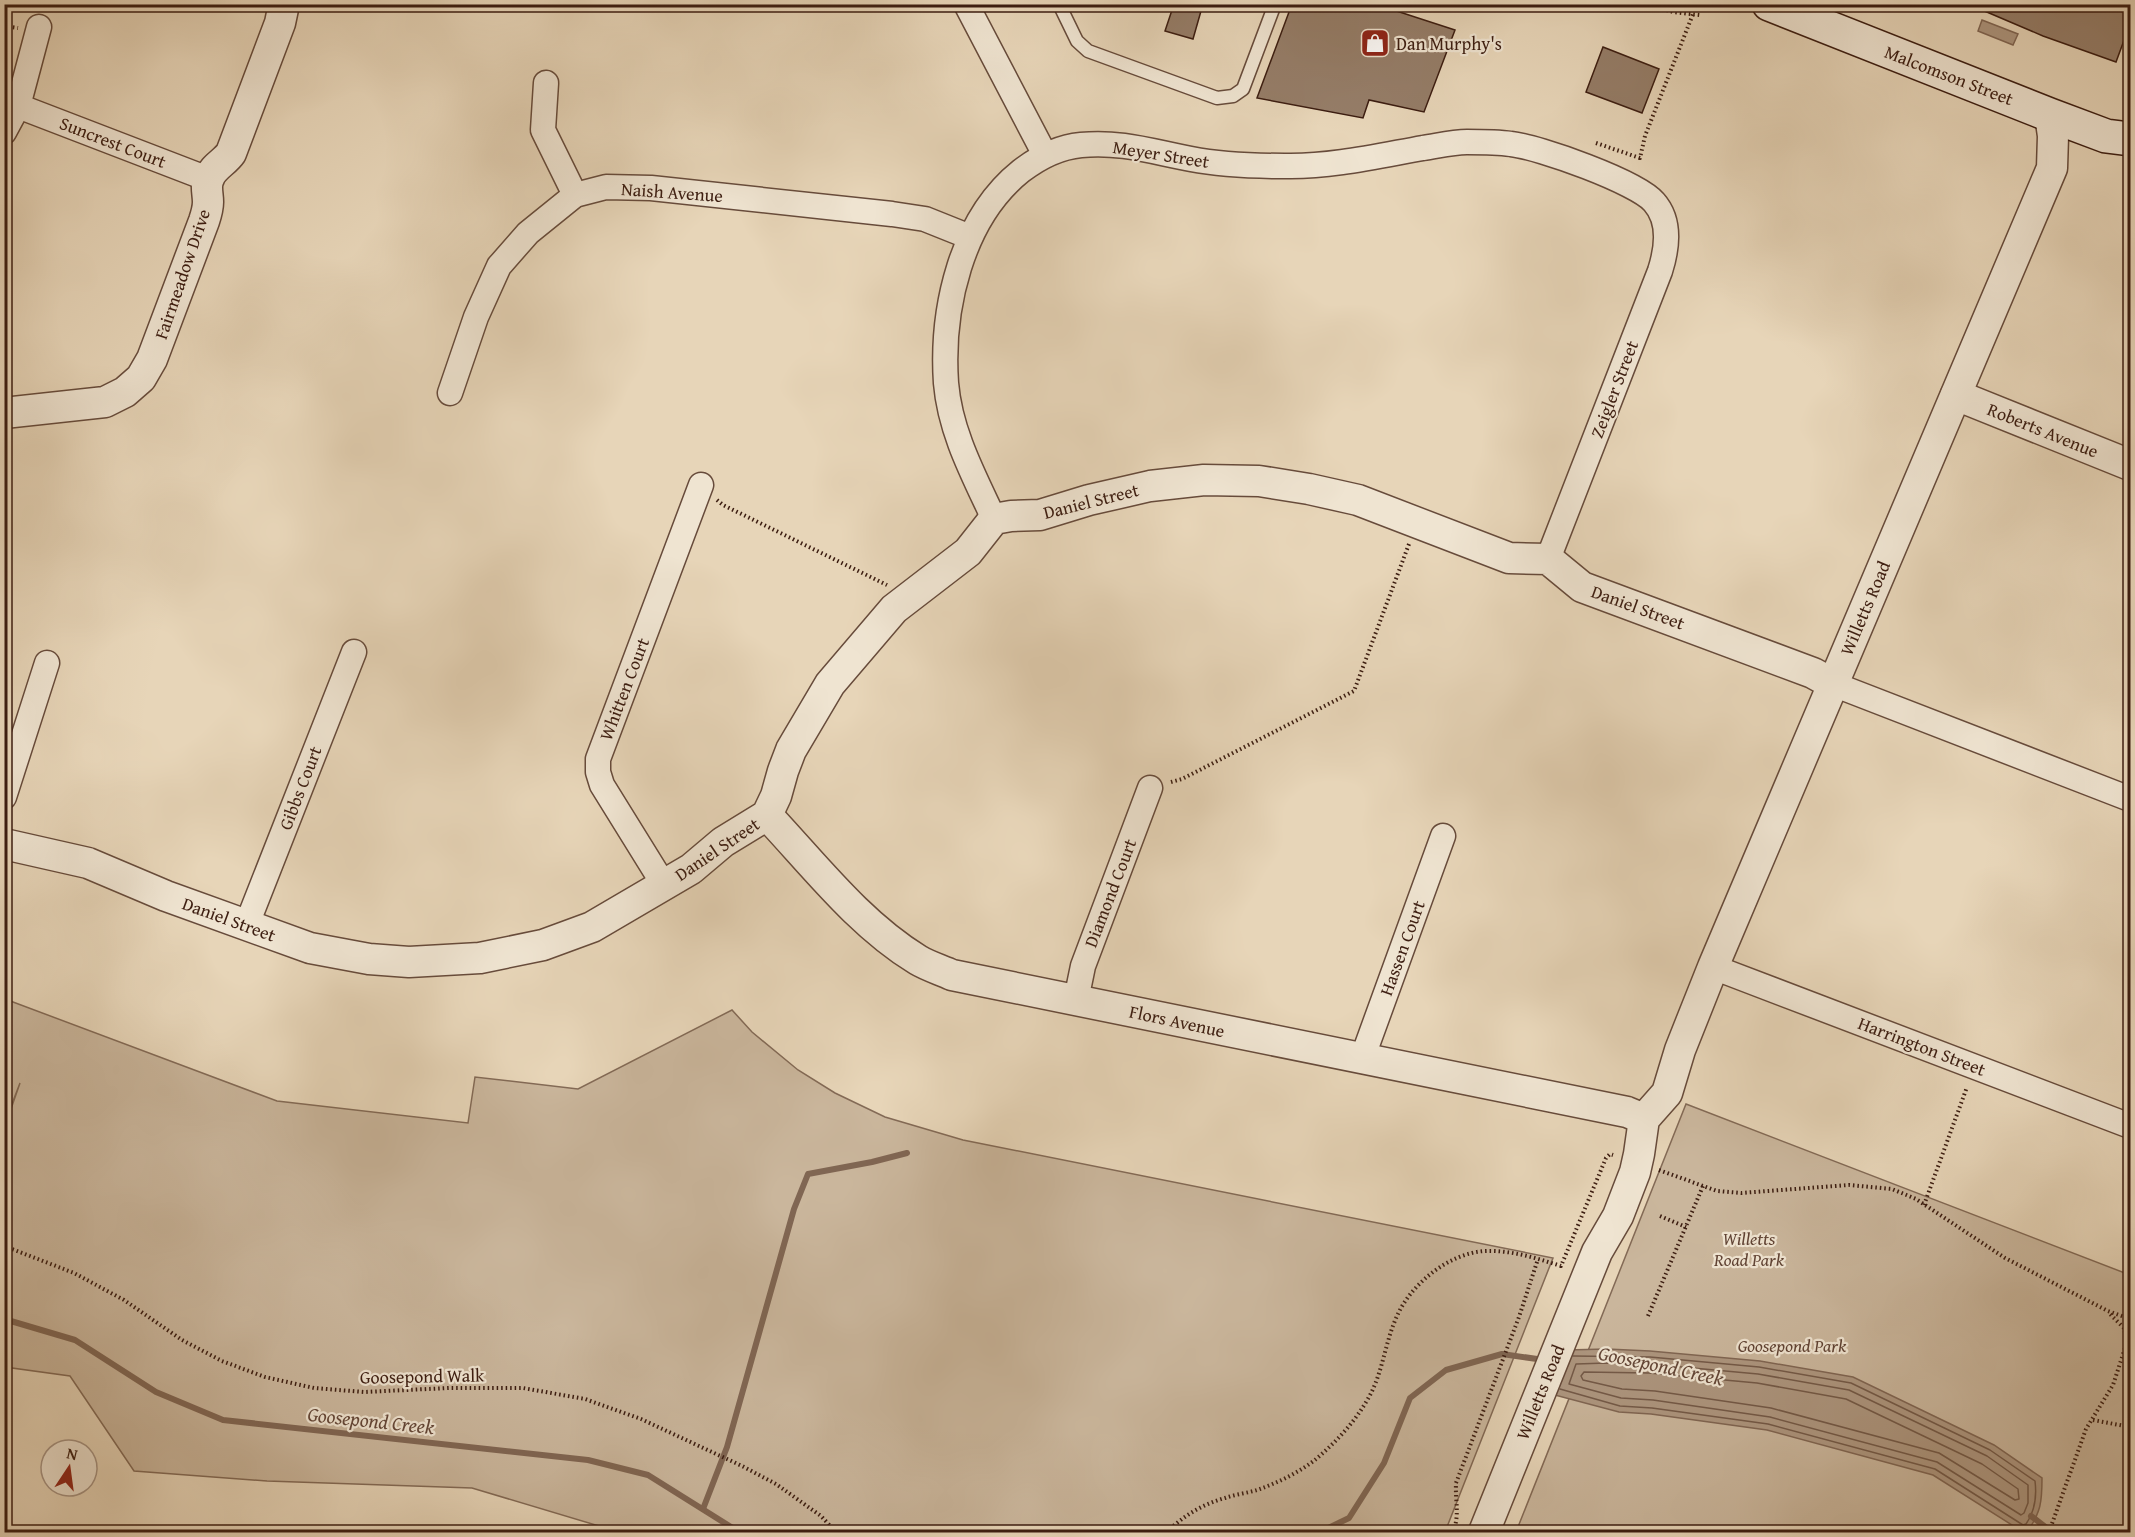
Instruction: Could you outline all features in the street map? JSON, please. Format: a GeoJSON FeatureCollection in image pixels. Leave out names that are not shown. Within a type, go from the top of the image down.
{"type":"FeatureCollection","features":[{"type":"Feature","properties":{"kind":"main road","name":"Malcomson Street"},"geometry":{"type":"LineString","coordinates":[[1769,4],[2106,136],[2130,139]]}},
{"type":"Feature","properties":{"kind":"main road","name":"Malcomson Street"},"geometry":{"type":"LineString","coordinates":[[1819,4],[2109,114],[2130,131]]}},
{"type":"Feature","properties":{"kind":"street"},"geometry":{"type":"LineString","coordinates":[[208,179],[213,170],[226,161],[231,153],[280,23],[284,4]]}},
{"type":"Feature","properties":{"kind":"street"},"geometry":{"type":"LineString","coordinates":[[966,4],[1045,155]]}},
{"type":"Feature","properties":{"kind":"street"},"geometry":{"type":"LineString","coordinates":[[4,132],[18,106],[39,27]]}},
{"type":"Feature","properties":{"kind":"street"},"geometry":{"type":"LineString","coordinates":[[546,83],[543,130],[575,195]]}},
{"type":"Feature","properties":{"kind":"street","name":"Suncrest Court"},"geometry":{"type":"LineString","coordinates":[[18,106],[208,179]]}},
{"type":"Feature","properties":{"kind":"street","name":"Willetts Road"},"geometry":{"type":"LineString","coordinates":[[1484,1533],[1597,1252],[1604,1212],[1619,1162],[1622,1125],[1636,1115],[1680,1050],[1713,967],[2052,168],[2053,136],[2050,114]]}},
{"type":"Feature","properties":{"kind":"street","name":"Meyer Street"},"geometry":{"type":"LineString","coordinates":[[994,519],[961,449],[952,419],[946,384],[950,308],[970,237],[984,212],[1005,184],[1045,155],[1079,145],[1122,144],[1191,159],[1235,165],[1309,167],[1464,142],[1513,144],[1555,155],[1618,180],[1642,192],[1655,202],[1663,216]]}},
{"type":"Feature","properties":{"kind":"street","name":"Fairmeadow Drive"},"geometry":{"type":"LineString","coordinates":[[4,413],[105,402],[125,392],[141,378],[156,349],[204,221],[208,204],[206,189],[208,179]]}},
{"type":"Feature","properties":{"kind":"street","name":"Naish Avenue"},"geometry":{"type":"LineString","coordinates":[[450,393],[476,317],[499,266],[528,233],[575,195],[606,187],[651,188],[925,219],[970,237]]}},
{"type":"Feature","properties":{"kind":"street","name":"Zeigler Street"},"geometry":{"type":"LineString","coordinates":[[1548,559],[1662,264],[1666,243],[1663,216]]}},
{"type":"Feature","properties":{"kind":"street","name":"Roberts Avenue"},"geometry":{"type":"LineString","coordinates":[[1956,395],[2130,465]]}},
{"type":"Feature","properties":{"kind":"street","name":"Daniel Street"},"geometry":{"type":"LineString","coordinates":[[4,844],[88,863],[166,896],[310,948],[369,959],[409,962],[480,958],[543,945],[592,927],[691,869],[723,842],[767,815],[776,796],[791,750],[830,684],[894,609],[968,552],[994,519],[1040,515],[1089,500],[1150,486],[1204,480],[1259,481],[1359,500],[1509,558],[1548,559],[1582,587],[1813,673],[1833,684],[2130,799]]}},
{"type":"Feature","properties":{"kind":"street","name":"Whitten Court"},"geometry":{"type":"LineString","coordinates":[[664,885],[602,785],[598,772],[598,759],[701,485]]}},
{"type":"Feature","properties":{"kind":"street","name":"Gibbs Court"},"geometry":{"type":"LineString","coordinates":[[247,924],[354,652]]}},
{"type":"Feature","properties":{"kind":"street"},"geometry":{"type":"LineString","coordinates":[[4,797],[47,663]]}},
{"type":"Feature","properties":{"kind":"street","name":"Diamond Court"},"geometry":{"type":"LineString","coordinates":[[1076,1000],[1083,966],[1150,788]]}},
{"type":"Feature","properties":{"kind":"street","name":"Flors Avenue"},"geometry":{"type":"LineString","coordinates":[[767,815],[856,910],[886,938],[920,961],[952,975],[1636,1115]]}},
{"type":"Feature","properties":{"kind":"street","name":"Hassen Court"},"geometry":{"type":"LineString","coordinates":[[1362,1059],[1443,836]]}},
{"type":"Feature","properties":{"kind":"street","name":"Harrington Street"},"geometry":{"type":"LineString","coordinates":[[1713,967],[2130,1126]]}},
{"type":"Feature","properties":{"kind":"lane"},"geometry":{"type":"LineString","coordinates":[[1059,4],[1077,41],[1088,51],[1217,98],[1233,96],[1243,88],[1275,4]]}},
{"type":"Feature","properties":{"kind":"path"},"geometry":{"type":"LineString","coordinates":[[1645,4],[1700,15]]}},
{"type":"Feature","properties":{"kind":"path"},"geometry":{"type":"LineString","coordinates":[[1596,144],[1640,158],[1645,136],[1693,14]]}},
{"type":"Feature","properties":{"kind":"path"},"geometry":{"type":"LineString","coordinates":[[701,485],[723,505],[892,587],[906,600]]}},
{"type":"Feature","properties":{"kind":"path"},"geometry":{"type":"LineString","coordinates":[[1150,788],[1182,779],[1353,691],[1417,521]]}},
{"type":"Feature","properties":{"kind":"path"},"geometry":{"type":"LineString","coordinates":[[1924,1205],[1975,1066]]}},
{"type":"Feature","properties":{"kind":"path"},"geometry":{"type":"LineString","coordinates":[[1167,1533],[1176,1523],[1199,1508],[1223,1498],[1260,1489],[1290,1476],[1311,1463],[1338,1441],[1369,1398],[1380,1373],[1397,1316],[1408,1297],[1425,1279],[1443,1265],[1483,1251],[1509,1252],[1561,1266],[1606,1158],[1610,1154],[1613,1155]]}},
{"type":"Feature","properties":{"kind":"path"},"geometry":{"type":"LineString","coordinates":[[1649,1166],[1717,1191],[1741,1193],[1849,1185],[1893,1189],[1924,1205],[2005,1258],[2108,1311],[2130,1319]]}},
{"type":"Feature","properties":{"kind":"path"},"geometry":{"type":"LineString","coordinates":[[1648,1316],[1703,1186]]}},
{"type":"Feature","properties":{"kind":"path"},"geometry":{"type":"LineString","coordinates":[[1660,1216],[1686,1227]]}},
{"type":"Feature","properties":{"kind":"path","name":"Goosepond Walk"},"geometry":{"type":"LineString","coordinates":[[4,1246],[74,1273],[124,1300],[182,1340],[222,1361],[266,1377],[314,1388],[364,1392],[449,1388],[524,1388],[585,1399],[641,1419],[776,1484],[821,1516],[836,1533]]}},
{"type":"Feature","properties":{"kind":"path"},"geometry":{"type":"LineString","coordinates":[[1454,1533],[1458,1510],[1456,1483],[1519,1317],[1538,1259]]}},
{"type":"Feature","properties":{"kind":"path"},"geometry":{"type":"LineString","coordinates":[[2049,1533],[2086,1429],[2094,1420],[2113,1385],[2127,1342],[2124,1328],[2108,1311]]}},
{"type":"Feature","properties":{"kind":"path"},"geometry":{"type":"LineString","coordinates":[[2094,1420],[2130,1427]]}},
{"type":"Feature","properties":{"kind":"green space"},"geometry":{"type":"Polygon","coordinates":[[[5,999],[277,1101],[468,1123],[475,1077],[578,1089],[732,1010],[752,1032],[798,1070],[835,1093],[885,1117],[963,1140],[1553,1258],[1445,1532],[619,1532],[472,1488],[267,1481],[134,1471],[70,1376],[5,1367],[5,1126],[20,1083],[5,1122],[5,999]]]}},
{"type":"Feature","properties":{"kind":"green space","name":"Goosepond Park"},"geometry":{"type":"Polygon","coordinates":[[[1686,1104],[2130,1275],[2130,1532],[1516,1532],[1686,1104]]]}},
{"type":"Feature","properties":{"kind":"water"},"geometry":{"type":"Polygon","coordinates":[[[1982,20],[2018,34],[2013,45],[1978,31],[1982,20]]]}},
{"type":"Feature","properties":{"kind":"water"},"geometry":{"type":"Polygon","coordinates":[[[1607,1349],[1760,1361],[1853,1377],[1994,1445],[2042,1478],[2038,1512],[2027,1532],[2023,1532],[1933,1475],[1767,1430],[1651,1414],[1619,1412],[1551,1394],[1566,1350],[1607,1349]]]}},
{"type":"Feature","properties":{"kind":"building"},"geometry":{"type":"Polygon","coordinates":[[[1174,4],[1203,4],[1193,39],[1165,31],[1174,4]]]}},
{"type":"Feature","properties":{"kind":"building"},"geometry":{"type":"Polygon","coordinates":[[[1292,4],[1375,4],[1455,30],[1424,112],[1369,100],[1363,118],[1257,98],[1292,4]]]}},
{"type":"Feature","properties":{"kind":"building"},"geometry":{"type":"Polygon","coordinates":[[[1968,4],[2105,4],[2130,15],[2130,24],[2116,62],[2043,36],[1968,4]]]}},
{"type":"Feature","properties":{"kind":"building"},"geometry":{"type":"Polygon","coordinates":[[[1603,47],[1659,69],[1642,113],[1586,92],[1603,47]]]}},
{"type":"Feature","properties":{"kind":"waterway"},"geometry":{"type":"LineString","coordinates":[[703,1509],[727,1447],[794,1209],[808,1174],[907,1153]]}},
{"type":"Feature","properties":{"kind":"waterway","name":"Goosepond Creek"},"geometry":{"type":"LineString","coordinates":[[4,1319],[75,1340],[156,1392],[223,1420],[588,1460],[648,1475],[739,1532]]}},
{"type":"Feature","properties":{"kind":"waterway","name":"Goosepond Creek"},"geometry":{"type":"LineString","coordinates":[[1320,1532],[1349,1518],[1384,1463],[1410,1398],[1446,1370],[1502,1354],[1544,1360]]}},
{"type":"Feature","properties":{"kind":"waterway","name":"Goosepond Creek"},"geometry":{"type":"LineString","coordinates":[[2031,1516],[2052,1532]]}},
{"type":"Feature","properties":{"kind":"place","name":"Dan Murphy's"},"geometry":{"type":"Point","coordinates":[1375,43]}},
{"type":"Feature","properties":{"kind":"park label","name":"Willetts Road Park"},"geometry":{"type":"Point","coordinates":[1749,1248]}}]}
